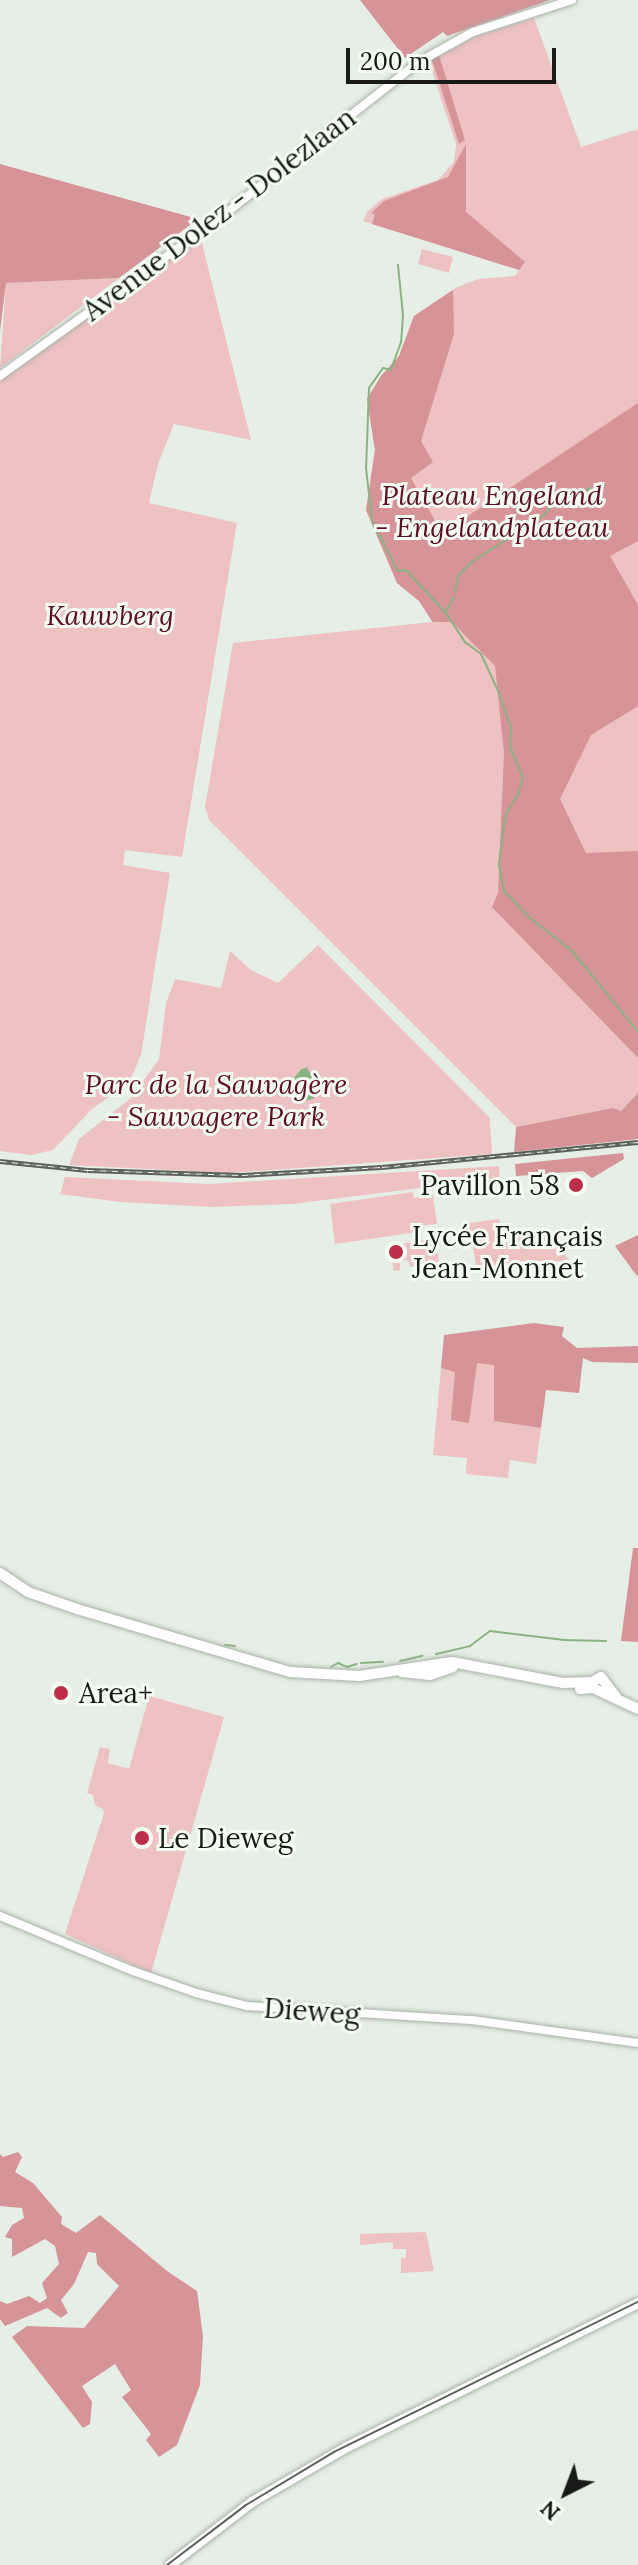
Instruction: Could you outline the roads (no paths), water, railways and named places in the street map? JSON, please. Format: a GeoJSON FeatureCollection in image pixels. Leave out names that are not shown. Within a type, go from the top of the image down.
{"type":"FeatureCollection","features":[{"type":"Feature","properties":{"kind":"main road"},"geometry":{"type":"LineString","coordinates":[[0,1573],[28,1592],[77,1609],[282,1670],[333,1676],[396,1671],[430,1675],[460,1664],[598,1688],[638,1709]]}},
{"type":"Feature","properties":{"kind":"main road"},"geometry":{"type":"LineString","coordinates":[[170,2565],[252,2502],[335,2454],[638,2303]]}},
{"type":"Feature","properties":{"kind":"street","name":"Avenue Dolez - Dolezlaan"},"geometry":{"type":"LineString","coordinates":[[0,376],[229,212],[430,55],[473,32],[572,0]]}},
{"type":"Feature","properties":{"kind":"street","name":"Dieweg"},"geometry":{"type":"LineString","coordinates":[[0,1916],[133,1971],[203,1996],[247,2006],[472,2020],[638,2043]]}},
{"type":"Feature","properties":{"kind":"waterway"},"geometry":{"type":"LineString","coordinates":[[398,265],[403,315],[401,342],[391,370],[383,368],[369,388],[366,468],[372,521],[398,571],[406,570],[446,613],[465,642],[481,654],[499,693],[511,728],[510,747],[523,778],[506,814],[503,831],[499,865],[504,891],[529,917],[572,951],[638,1032]]}},
{"type":"Feature","properties":{"kind":"waterway"},"geometry":{"type":"LineString","coordinates":[[455,592],[458,576],[473,561],[543,516],[554,504],[591,488]]}},
{"type":"Feature","properties":{"kind":"waterway"},"geometry":{"type":"LineString","coordinates":[[446,612],[454,597]]}},
{"type":"Feature","properties":{"kind":"waterway"},"geometry":{"type":"LineString","coordinates":[[436,1654],[470,1646],[490,1631],[564,1640],[606,1641]]}},
{"type":"Feature","properties":{"kind":"waterway"},"geometry":{"type":"LineString","coordinates":[[225,1645],[235,1646]]}},
{"type":"Feature","properties":{"kind":"waterway"},"geometry":{"type":"LineString","coordinates":[[400,1661],[422,1656]]}},
{"type":"Feature","properties":{"kind":"waterway"},"geometry":{"type":"LineString","coordinates":[[361,1663],[383,1662]]}},
{"type":"Feature","properties":{"kind":"waterway"},"geometry":{"type":"LineString","coordinates":[[331,1667],[338,1663],[347,1667],[357,1664]]}},
{"type":"Feature","properties":{"kind":"tram line"},"geometry":{"type":"LineString","coordinates":[[167,2565],[246,2505],[334,2452],[638,2302]]}},
{"type":"Feature","properties":{"kind":"railway"},"geometry":{"type":"LineString","coordinates":[[0,1161],[88,1170],[242,1175],[382,1167],[638,1142]]}},
{"type":"Feature","properties":{"kind":"place","name":"Pavillon 58"},"geometry":{"type":"Point","coordinates":[576,1185]}},
{"type":"Feature","properties":{"kind":"place","name":"Lycée Français Jean-Monnet"},"geometry":{"type":"Point","coordinates":[396,1252]}},
{"type":"Feature","properties":{"kind":"place","name":"Area+"},"geometry":{"type":"Point","coordinates":[61,1693]}},
{"type":"Feature","properties":{"kind":"place","name":"Le Dieweg"},"geometry":{"type":"Point","coordinates":[142,1838]}},
{"type":"Feature","properties":{"kind":"park label","name":"Plateau Engeland - Engelandplateau"},"geometry":{"type":"Point","coordinates":[492,511]}},
{"type":"Feature","properties":{"kind":"park label","name":"Kauwberg"},"geometry":{"type":"Point","coordinates":[110,615]}},
{"type":"Feature","properties":{"kind":"park label","name":"Parc de la Sauvagère - Sauvagere Park"},"geometry":{"type":"Point","coordinates":[216,1100]}}]}
